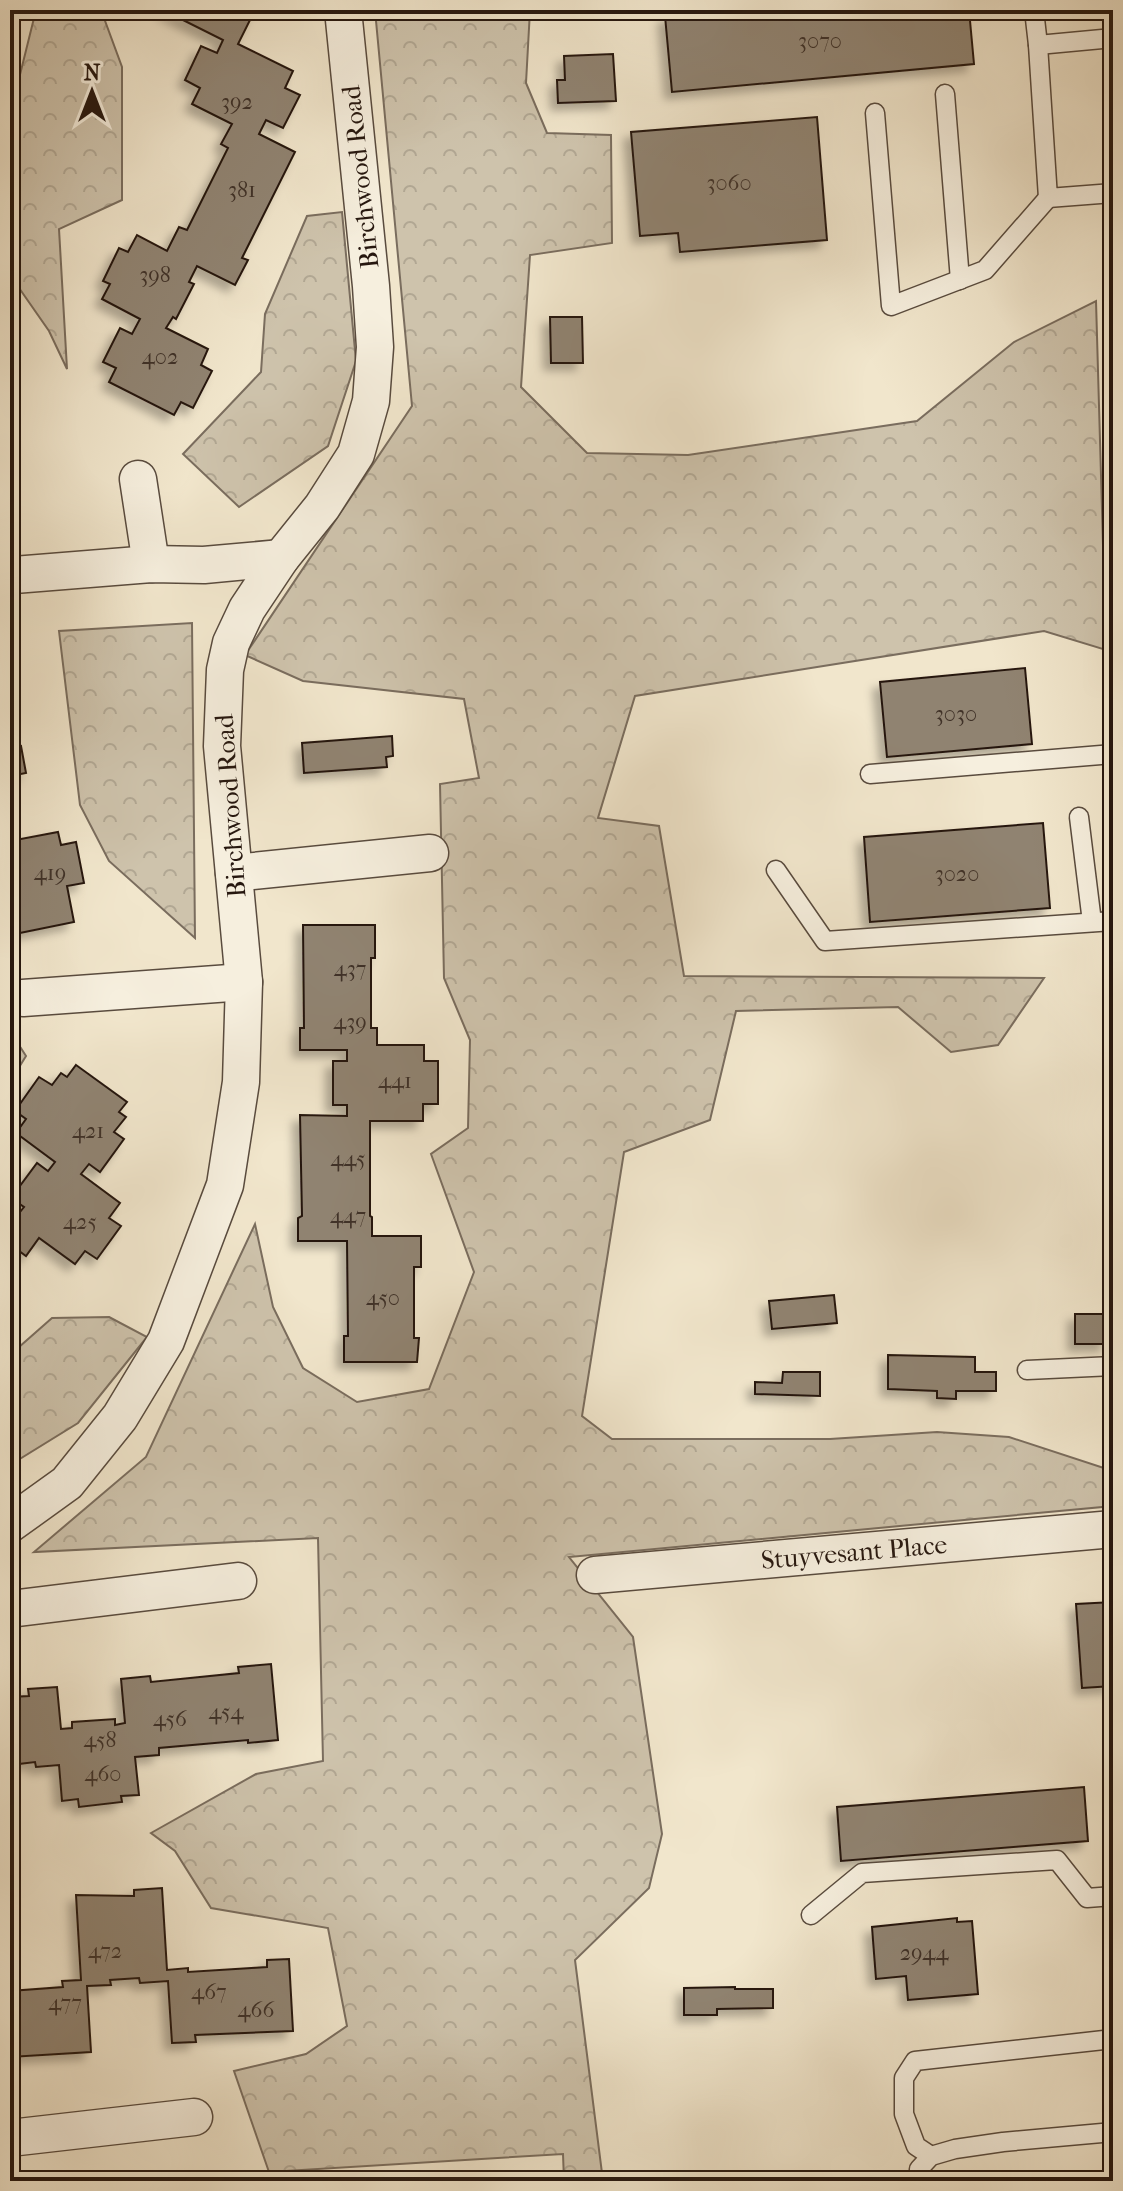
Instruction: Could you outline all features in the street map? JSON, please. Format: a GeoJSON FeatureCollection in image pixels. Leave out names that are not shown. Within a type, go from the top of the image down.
{"type":"FeatureCollection","features":[{"type":"Feature","properties":{"kind":"street","name":"Birchwood Road"},"geometry":{"type":"LineString","coordinates":[[10,1524],[67,1483],[120,1417],[166,1341],[225,1185],[241,1082],[244,982],[222,746],[225,670],[231,643],[247,609],[281,558],[322,507],[356,454],[371,401],[375,347],[371,286],[343,10]]}},
{"type":"Feature","properties":{"kind":"street"},"geometry":{"type":"LineString","coordinates":[[138,479],[151,564]]}},
{"type":"Feature","properties":{"kind":"street"},"geometry":{"type":"LineString","coordinates":[[14,575],[281,558]]}},
{"type":"Feature","properties":{"kind":"street"},"geometry":{"type":"LineString","coordinates":[[234,873],[430,853]]}},
{"type":"Feature","properties":{"kind":"street"},"geometry":{"type":"LineString","coordinates":[[23,998],[244,982]]}},
{"type":"Feature","properties":{"kind":"street","name":"Stuyvesant Place"},"geometry":{"type":"LineString","coordinates":[[595,1575],[1113,1529]]}},
{"type":"Feature","properties":{"kind":"street"},"geometry":{"type":"LineString","coordinates":[[10,1609],[238,1581]]}},
{"type":"Feature","properties":{"kind":"street"},"geometry":{"type":"LineString","coordinates":[[10,2138],[194,2117]]}},
{"type":"Feature","properties":{"kind":"lane"},"geometry":{"type":"LineString","coordinates":[[1034,10],[1048,198]]}},
{"type":"Feature","properties":{"kind":"lane"},"geometry":{"type":"LineString","coordinates":[[1038,45],[1113,38]]}},
{"type":"Feature","properties":{"kind":"lane"},"geometry":{"type":"LineString","coordinates":[[945,94],[960,280]]}},
{"type":"Feature","properties":{"kind":"lane"},"geometry":{"type":"LineString","coordinates":[[875,113],[891,306],[985,270],[1048,198],[1113,193]]}},
{"type":"Feature","properties":{"kind":"lane"},"geometry":{"type":"LineString","coordinates":[[870,774],[1113,754]]}},
{"type":"Feature","properties":{"kind":"lane"},"geometry":{"type":"LineString","coordinates":[[1079,817],[1092,922]]}},
{"type":"Feature","properties":{"kind":"lane"},"geometry":{"type":"LineString","coordinates":[[776,870],[825,941],[1113,921]]}},
{"type":"Feature","properties":{"kind":"lane"},"geometry":{"type":"LineString","coordinates":[[1027,1370],[1113,1366]]}},
{"type":"Feature","properties":{"kind":"lane"},"geometry":{"type":"LineString","coordinates":[[811,1915],[862,1873],[1057,1860],[1087,1898],[1113,1896]]}},
{"type":"Feature","properties":{"kind":"lane"},"geometry":{"type":"LineString","coordinates":[[931,2156],[916,2146],[904,2114],[904,2078],[915,2061],[1113,2039]]}},
{"type":"Feature","properties":{"kind":"lane"},"geometry":{"type":"LineString","coordinates":[[920,2181],[919,2169],[931,2156],[955,2149],[1113,2132]]}},
{"type":"Feature","properties":{"kind":"green space"},"geometry":{"type":"Polygon","coordinates":[[[36,10],[101,10],[122,67],[122,200],[59,229],[67,369],[49,331],[10,275],[10,115],[36,10]]]}},
{"type":"Feature","properties":{"kind":"green space"},"geometry":{"type":"Polygon","coordinates":[[[375,10],[530,10],[526,83],[547,133],[611,135],[612,243],[530,255],[521,387],[587,453],[688,455],[917,421],[1014,342],[1096,301],[1106,650],[1044,631],[635,696],[598,818],[659,826],[684,976],[1044,978],[998,1045],[951,1052],[898,1007],[736,1011],[710,1120],[624,1152],[582,1416],[612,1439],[830,1439],[937,1432],[1009,1437],[1113,1471],[1113,1506],[569,1557],[633,1637],[662,1834],[649,1888],[575,1960],[603,2181],[564,2181],[563,2154],[269,2172],[234,2071],[306,2054],[347,2026],[328,1928],[211,1908],[175,1851],[151,1833],[256,1774],[323,1761],[318,1538],[34,1552],[146,1457],[255,1224],[273,1307],[303,1368],[357,1402],[429,1389],[474,1272],[431,1154],[468,1128],[470,1040],[444,978],[440,784],[479,778],[464,699],[303,681],[245,655],[412,406],[375,10]]]}},
{"type":"Feature","properties":{"kind":"green space"},"geometry":{"type":"Polygon","coordinates":[[[342,212],[356,361],[328,446],[239,507],[183,454],[261,372],[265,314],[307,216],[342,212]]]}},
{"type":"Feature","properties":{"kind":"green space"},"geometry":{"type":"Polygon","coordinates":[[[192,623],[195,938],[109,861],[80,805],[59,631],[192,623]]]}},
{"type":"Feature","properties":{"kind":"green space"},"geometry":{"type":"Polygon","coordinates":[[[10,1031],[26,1056],[10,1082],[10,1031]]]}},
{"type":"Feature","properties":{"kind":"green space"},"geometry":{"type":"Polygon","coordinates":[[[109,1317],[147,1337],[78,1423],[10,1465],[10,1355],[52,1318],[109,1317]]]}},
{"type":"Feature","properties":{"kind":"building"},"geometry":{"type":"Polygon","coordinates":[[[163,10],[255,10],[238,44],[293,71],[285,88],[300,95],[283,128],[266,120],[259,134],[295,152],[242,258],[248,260],[235,285],[197,266],[189,282],[194,284],[176,319],[173,317],[166,328],[208,349],[201,365],[212,371],[193,408],[181,402],[174,415],[109,382],[116,368],[103,362],[120,328],[132,334],[140,319],[102,299],[110,284],[103,281],[119,248],[128,252],[137,235],[167,251],[179,227],[187,230],[228,148],[221,144],[232,124],[192,104],[200,88],[185,80],[201,46],[217,53],[223,40],[163,10]]]}},
{"type":"Feature","properties":{"kind":"building"},"geometry":{"type":"Polygon","coordinates":[[[735,10],[969,10],[974,64],[672,92],[665,16],[735,10]]]}},
{"type":"Feature","properties":{"kind":"building"},"geometry":{"type":"Polygon","coordinates":[[[613,54],[616,101],[558,103],[557,80],[565,80],[564,56],[613,54]]]}},
{"type":"Feature","properties":{"kind":"building"},"geometry":{"type":"Polygon","coordinates":[[[817,117],[827,240],[680,252],[678,233],[640,236],[631,132],[817,117]]]}},
{"type":"Feature","properties":{"kind":"building"},"geometry":{"type":"Polygon","coordinates":[[[550,317],[582,317],[583,363],[551,363],[550,317]]]}},
{"type":"Feature","properties":{"kind":"building"},"geometry":{"type":"Polygon","coordinates":[[[1025,668],[1032,744],[887,757],[880,682],[1025,668]]]}},
{"type":"Feature","properties":{"kind":"building"},"geometry":{"type":"Polygon","coordinates":[[[10,733],[13,748],[21,746],[26,773],[10,776],[10,733]]]}},
{"type":"Feature","properties":{"kind":"building"},"geometry":{"type":"Polygon","coordinates":[[[392,736],[393,756],[386,757],[387,767],[304,773],[302,743],[392,736]]]}},
{"type":"Feature","properties":{"kind":"building"},"geometry":{"type":"Polygon","coordinates":[[[1043,823],[1050,908],[870,922],[864,837],[1043,823]]]}},
{"type":"Feature","properties":{"kind":"building"},"geometry":{"type":"Polygon","coordinates":[[[58,832],[61,845],[76,842],[84,883],[67,886],[74,922],[10,935],[10,841],[58,832]]]}},
{"type":"Feature","properties":{"kind":"building"},"geometry":{"type":"Polygon","coordinates":[[[303,925],[375,925],[375,958],[371,958],[371,1028],[377,1028],[377,1045],[424,1045],[424,1061],[438,1061],[438,1104],[423,1104],[423,1121],[370,1121],[372,1236],[421,1236],[421,1267],[414,1267],[414,1338],[419,1338],[417,1362],[344,1362],[344,1336],[348,1336],[347,1241],[298,1241],[298,1218],[302,1216],[300,1115],[347,1116],[347,1105],[333,1105],[333,1061],[347,1061],[347,1050],[300,1050],[300,1028],[304,1028],[303,925]]]}},
{"type":"Feature","properties":{"kind":"building"},"geometry":{"type":"Polygon","coordinates":[[[76,1065],[127,1102],[119,1112],[126,1117],[114,1132],[124,1139],[100,1172],[89,1164],[81,1174],[120,1203],[109,1218],[121,1226],[97,1259],[85,1251],[75,1264],[39,1238],[26,1256],[19,1251],[10,1264],[10,1213],[16,1217],[24,1207],[11,1198],[37,1163],[48,1171],[55,1162],[16,1133],[26,1119],[15,1111],[39,1077],[52,1085],[61,1073],[67,1077],[76,1065]]]}},
{"type":"Feature","properties":{"kind":"building"},"geometry":{"type":"Polygon","coordinates":[[[834,1295],[837,1323],[772,1329],[769,1301],[834,1295]]]}},
{"type":"Feature","properties":{"kind":"building"},"geometry":{"type":"Polygon","coordinates":[[[1075,1314],[1107,1314],[1107,1344],[1075,1344],[1075,1314]]]}},
{"type":"Feature","properties":{"kind":"building"},"geometry":{"type":"Polygon","coordinates":[[[888,1355],[975,1357],[975,1372],[996,1372],[996,1391],[956,1391],[956,1399],[937,1398],[937,1391],[888,1389],[888,1355]]]}},
{"type":"Feature","properties":{"kind":"building"},"geometry":{"type":"Polygon","coordinates":[[[783,1372],[820,1372],[820,1396],[755,1394],[755,1382],[782,1383],[783,1372]]]}},
{"type":"Feature","properties":{"kind":"building"},"geometry":{"type":"Polygon","coordinates":[[[1113,1602],[1113,1686],[1082,1688],[1076,1604],[1113,1602]]]}},
{"type":"Feature","properties":{"kind":"building"},"geometry":{"type":"Polygon","coordinates":[[[271,1664],[278,1740],[159,1748],[159,1755],[135,1757],[139,1795],[121,1796],[122,1802],[79,1807],[78,1799],[62,1801],[59,1765],[36,1767],[35,1762],[10,1765],[10,1697],[29,1696],[28,1689],[57,1687],[61,1729],[72,1728],[72,1722],[115,1719],[115,1725],[125,1723],[121,1679],[150,1676],[151,1682],[239,1673],[238,1667],[271,1664]]]}},
{"type":"Feature","properties":{"kind":"building"},"geometry":{"type":"Polygon","coordinates":[[[1084,1787],[1088,1841],[841,1861],[837,1807],[1084,1787]]]}},
{"type":"Feature","properties":{"kind":"building"},"geometry":{"type":"Polygon","coordinates":[[[162,1888],[167,1970],[188,1968],[188,1972],[267,1967],[267,1960],[289,1959],[293,2031],[195,2035],[196,2042],[172,2043],[168,1981],[140,1983],[139,1978],[110,1980],[111,1985],[87,1986],[91,2052],[10,2057],[10,1991],[63,1987],[62,1981],[81,1980],[76,1895],[134,1896],[134,1890],[162,1888]]]}},
{"type":"Feature","properties":{"kind":"building"},"geometry":{"type":"Polygon","coordinates":[[[957,1918],[957,1922],[972,1921],[978,1994],[908,2000],[906,1976],[876,1979],[872,1927],[957,1918]]]}},
{"type":"Feature","properties":{"kind":"building"},"geometry":{"type":"Polygon","coordinates":[[[684,1988],[773,1989],[773,2008],[717,2009],[717,2015],[684,2015],[684,1988]]]}}]}
